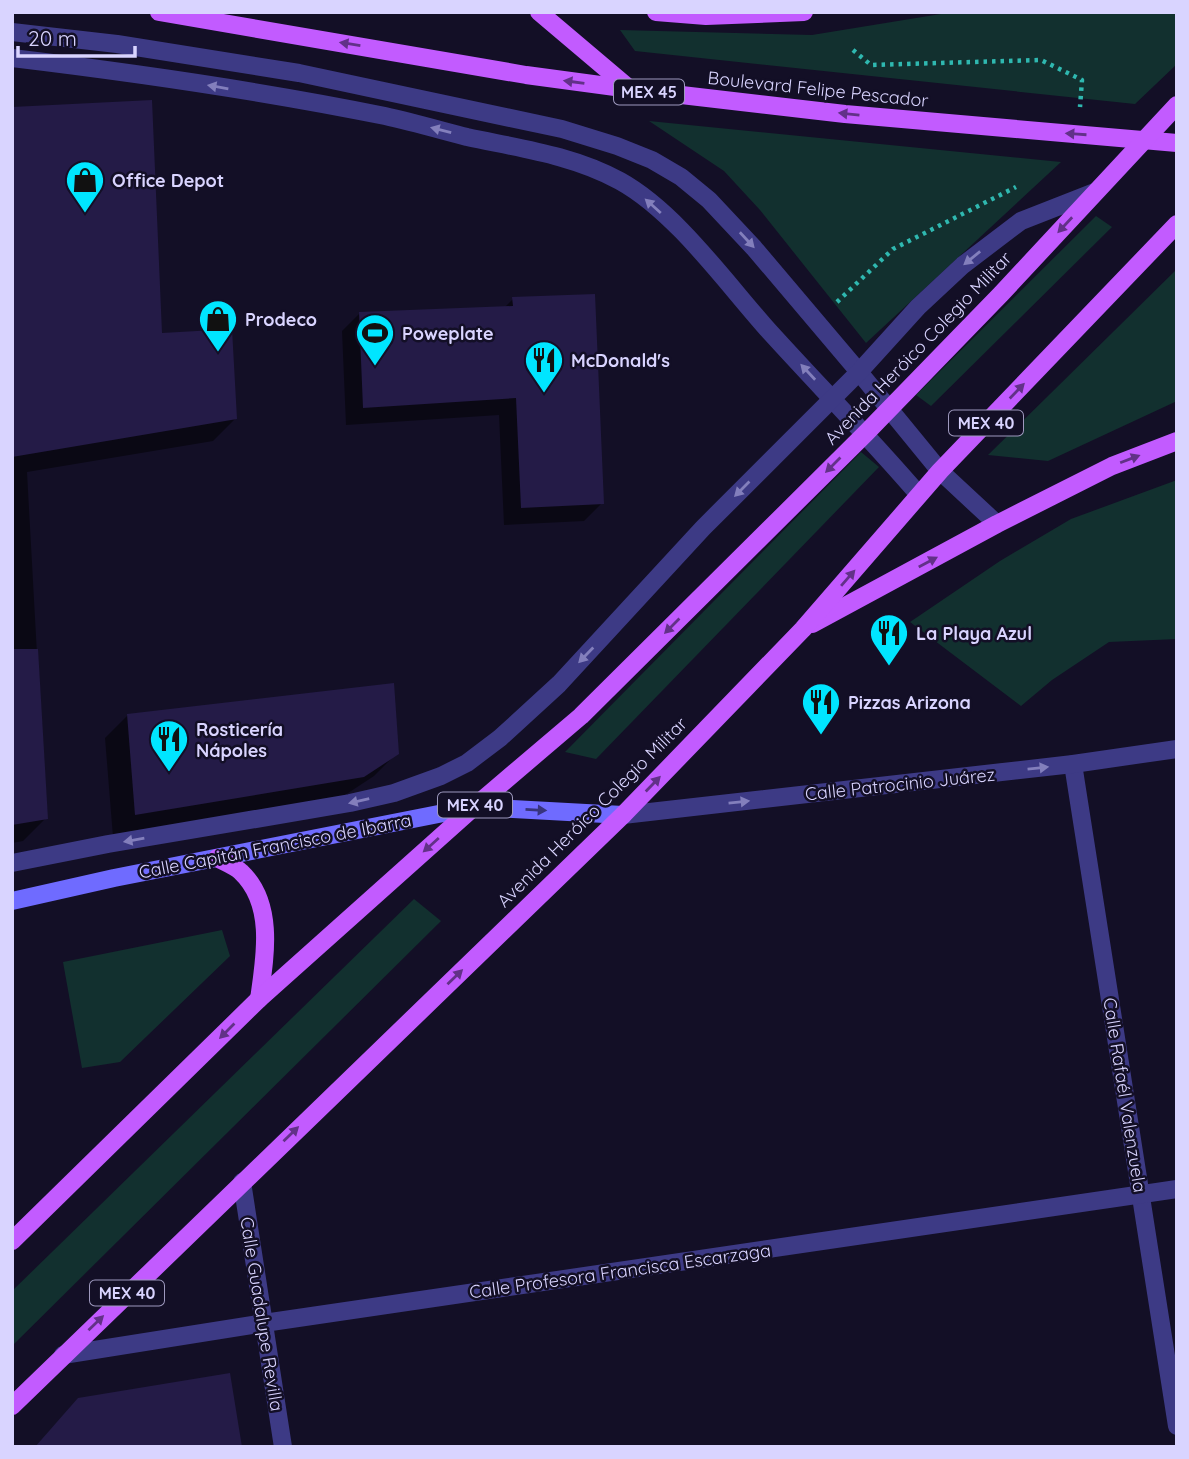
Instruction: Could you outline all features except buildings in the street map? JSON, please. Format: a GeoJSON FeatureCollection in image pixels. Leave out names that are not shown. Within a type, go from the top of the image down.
{"type":"FeatureCollection","features":[{"type":"Feature","properties":{"kind":"main road","name":"Boulevard Felipe Pescador"},"geometry":{"type":"LineString","coordinates":[[159,12],[526,75],[630,89],[870,116],[1144,138]]}},
{"type":"Feature","properties":{"kind":"main road"},"geometry":{"type":"LineString","coordinates":[[539,12],[630,89]]}},
{"type":"Feature","properties":{"kind":"main road"},"geometry":{"type":"LineString","coordinates":[[656,12],[706,16],[804,12]]}},
{"type":"Feature","properties":{"kind":"main road","name":"MEX 40"},"geometry":{"type":"LineString","coordinates":[[1144,138],[1177,105]]}},
{"type":"Feature","properties":{"kind":"main road","name":"MEX 45"},"geometry":{"type":"LineString","coordinates":[[1144,138],[1177,143]]}},
{"type":"Feature","properties":{"kind":"main road","name":"Avenida Heróico Colegio Militar"},"geometry":{"type":"LineString","coordinates":[[12,1241],[259,999],[474,807],[582,716],[866,433],[1001,294],[1144,138]]}},
{"type":"Feature","properties":{"kind":"main road","name":"Avenida Heróico Colegio Militar"},"geometry":{"type":"LineString","coordinates":[[12,1406],[623,815],[803,629],[940,471],[1177,224]]}},
{"type":"Feature","properties":{"kind":"main road"},"geometry":{"type":"LineString","coordinates":[[803,629],[997,524],[1112,466],[1177,441]]}},
{"type":"Feature","properties":{"kind":"main road"},"geometry":{"type":"LineString","coordinates":[[217,858],[240,870],[253,887],[262,912],[265,938],[259,999]]}},
{"type":"Feature","properties":{"kind":"street"},"geometry":{"type":"LineString","coordinates":[[12,32],[117,44],[299,73],[549,126],[617,146],[652,160],[681,177],[709,200],[754,248],[940,471],[997,524]]}},
{"type":"Feature","properties":{"kind":"street"},"geometry":{"type":"LineString","coordinates":[[12,58],[146,75],[386,116],[545,154],[619,181],[645,198],[673,224],[866,433],[919,495]]}},
{"type":"Feature","properties":{"kind":"street"},"geometry":{"type":"LineString","coordinates":[[12,863],[350,803],[394,793],[467,764],[559,684],[703,528],[859,372],[918,307],[963,265],[1021,221],[1095,192]]}},
{"type":"Feature","properties":{"kind":"street","name":"Calle Patrocinio Juárez"},"geometry":{"type":"LineString","coordinates":[[623,815],[1073,764],[1177,749]]}},
{"type":"Feature","properties":{"kind":"street","name":"Calle Rafaél Valenzuela"},"geometry":{"type":"LineString","coordinates":[[1073,764],[1177,1426]]}},
{"type":"Feature","properties":{"kind":"street","name":"Calle Capitán Francisco de Ibarra"},"geometry":{"type":"LineString","coordinates":[[12,901],[474,807],[623,815]]}},
{"type":"Feature","properties":{"kind":"street","name":"Calle Guadalupe Revilla"},"geometry":{"type":"LineString","coordinates":[[242,1182],[283,1447]]}},
{"type":"Feature","properties":{"kind":"street","name":"Calle Profesora Francisca Escarzaga"},"geometry":{"type":"LineString","coordinates":[[63,1355],[1177,1189]]}},
{"type":"Feature","properties":{"kind":"path"},"geometry":{"type":"LineString","coordinates":[[853,50],[871,65],[1041,60],[1082,80],[1080,107]]}},
{"type":"Feature","properties":{"kind":"path"},"geometry":{"type":"LineString","coordinates":[[829,310],[893,249],[1016,187]]}},
{"type":"Feature","properties":{"kind":"green space"},"geometry":{"type":"Polygon","coordinates":[[[953,12],[1177,12],[1177,64],[1135,104],[635,51],[620,30],[812,35],[953,12]]]}},
{"type":"Feature","properties":{"kind":"green space"},"geometry":{"type":"Polygon","coordinates":[[[649,121],[1061,162],[866,343],[760,210],[724,171],[649,121]]]}},
{"type":"Feature","properties":{"kind":"green space"},"geometry":{"type":"Polygon","coordinates":[[[1096,216],[1112,227],[931,406],[916,395],[1096,216]]]}},
{"type":"Feature","properties":{"kind":"green space"},"geometry":{"type":"Polygon","coordinates":[[[1177,269],[1177,401],[1048,461],[988,455],[1177,269]]]}},
{"type":"Feature","properties":{"kind":"green space"},"geometry":{"type":"Polygon","coordinates":[[[861,452],[879,467],[596,759],[565,752],[861,452]]]}},
{"type":"Feature","properties":{"kind":"green space"},"geometry":{"type":"Polygon","coordinates":[[[1177,480],[1177,639],[1109,642],[1052,680],[1021,706],[910,622],[1000,561],[1071,519],[1177,480]]]}},
{"type":"Feature","properties":{"kind":"green space"},"geometry":{"type":"Polygon","coordinates":[[[414,899],[441,921],[12,1346],[12,1291],[414,899]]]}},
{"type":"Feature","properties":{"kind":"green space"},"geometry":{"type":"Polygon","coordinates":[[[222,930],[230,956],[120,1062],[82,1068],[63,962],[222,930]]]}},
{"type":"Feature","properties":{"kind":"place","name":"Office Depot"},"geometry":{"type":"Point","coordinates":[85,214]}},
{"type":"Feature","properties":{"kind":"place","name":"Prodeco"},"geometry":{"type":"Point","coordinates":[218,353]}},
{"type":"Feature","properties":{"kind":"place","name":"Poweplate"},"geometry":{"type":"Point","coordinates":[375,367]}},
{"type":"Feature","properties":{"kind":"place","name":"McDonald's"},"geometry":{"type":"Point","coordinates":[544,394]}},
{"type":"Feature","properties":{"kind":"place","name":"La Playa Azul"},"geometry":{"type":"Point","coordinates":[889,667]}},
{"type":"Feature","properties":{"kind":"place","name":"Pizzas Arizona"},"geometry":{"type":"Point","coordinates":[821,736]}},
{"type":"Feature","properties":{"kind":"place","name":"Rosticería Nápoles"},"geometry":{"type":"Point","coordinates":[169,773]}}]}
